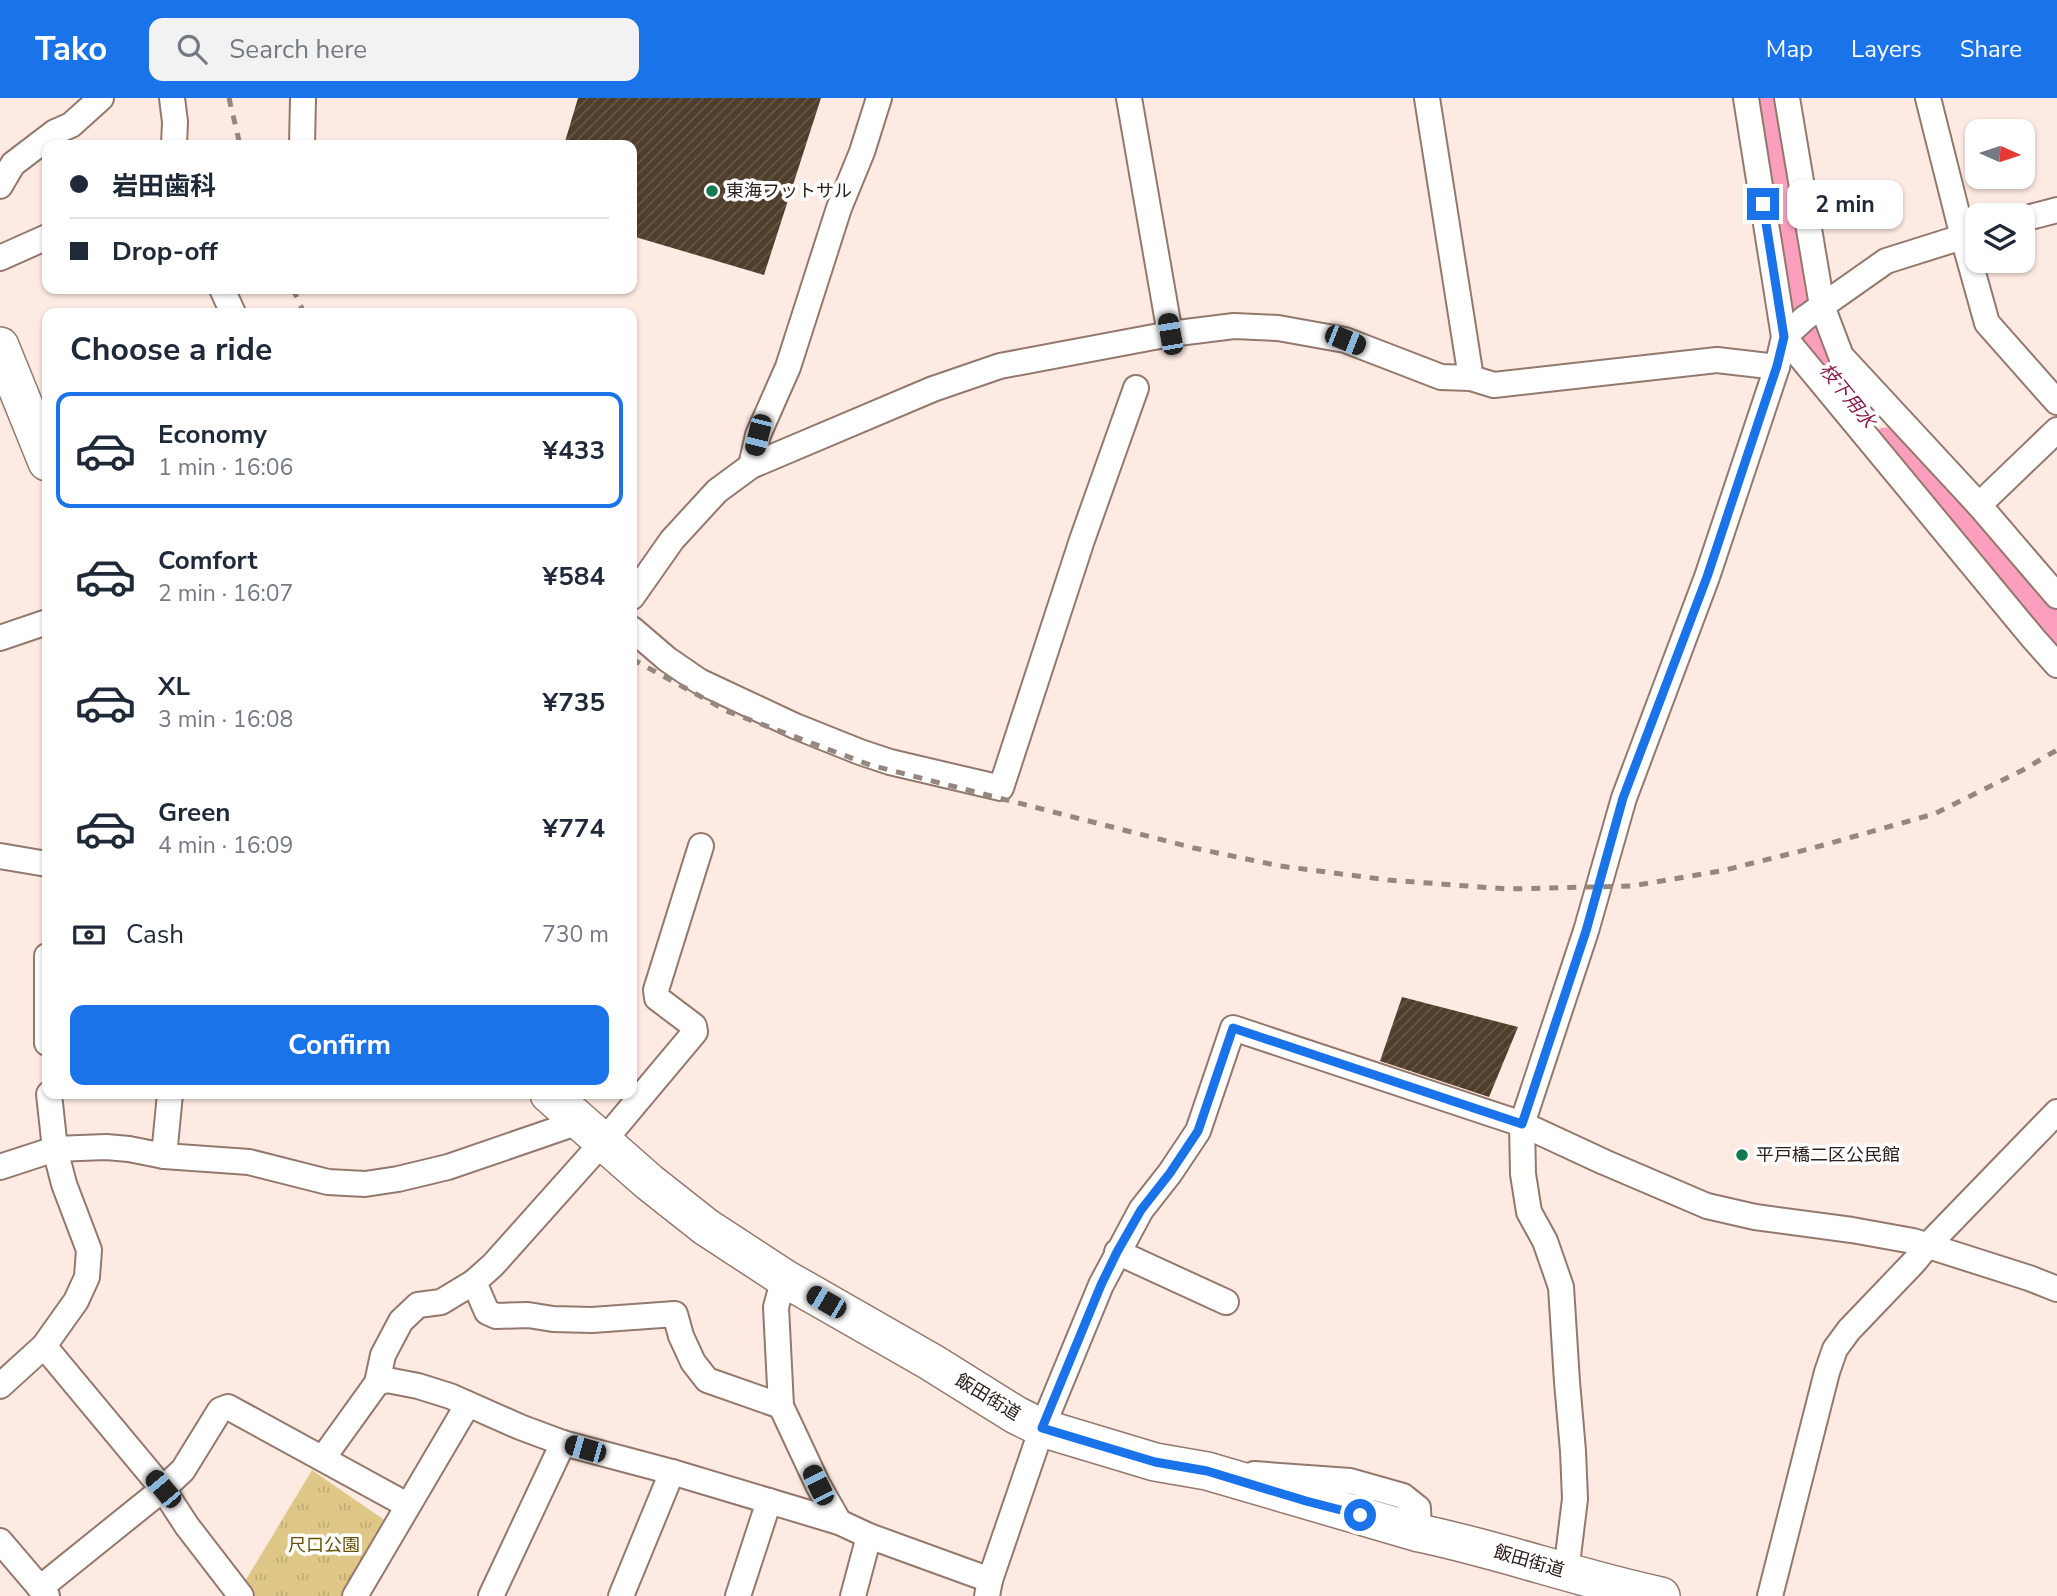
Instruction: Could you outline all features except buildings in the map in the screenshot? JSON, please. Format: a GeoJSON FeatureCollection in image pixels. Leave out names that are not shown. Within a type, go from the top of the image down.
{"type":"FeatureCollection","features":[{"type":"Feature","properties":{"kind":"highway"},"geometry":{"type":"LineString","coordinates":[[0,346],[42,450]]}},
{"type":"Feature","properties":{"kind":"highway","name":"飯田街道"},"geometry":{"type":"LineString","coordinates":[[555,1099],[678,1207],[784,1278],[1042,1428],[1155,1462],[1207,1471],[1419,1533],[1566,1572],[1618,1592],[1661,1596]]}},
{"type":"Feature","properties":{"kind":"street"},"geometry":{"type":"LineString","coordinates":[[44,140],[71,125],[101,98]]}},
{"type":"Feature","properties":{"kind":"street"},"geometry":{"type":"LineString","coordinates":[[172,98],[174,140]]}},
{"type":"Feature","properties":{"kind":"street"},"geometry":{"type":"LineString","coordinates":[[302,140],[303,98]]}},
{"type":"Feature","properties":{"kind":"street"},"geometry":{"type":"LineString","coordinates":[[751,466],[758,435],[788,367],[839,208],[880,98]]}},
{"type":"Feature","properties":{"kind":"street"},"geometry":{"type":"LineString","coordinates":[[1129,98],[1170,334]]}},
{"type":"Feature","properties":{"kind":"street"},"geometry":{"type":"LineString","coordinates":[[1427,98],[1471,378]]}},
{"type":"Feature","properties":{"kind":"street"},"geometry":{"type":"LineString","coordinates":[[1566,1572],[1575,1499],[1561,1287],[1545,1241],[1529,1212],[1522,1124],[1586,931],[1623,798],[1707,577],[1788,333],[1746,98]]}},
{"type":"Feature","properties":{"kind":"street"},"geometry":{"type":"LineString","coordinates":[[1787,98],[1822,306],[1841,356],[1979,505],[2057,596]]}},
{"type":"Feature","properties":{"kind":"street"},"geometry":{"type":"LineString","coordinates":[[1928,98],[1965,219]]}},
{"type":"Feature","properties":{"kind":"street"},"geometry":{"type":"LineString","coordinates":[[0,186],[13,164],[42,142]]}},
{"type":"Feature","properties":{"kind":"street"},"geometry":{"type":"LineString","coordinates":[[2035,215],[2057,209]]}},
{"type":"Feature","properties":{"kind":"street"},"geometry":{"type":"LineString","coordinates":[[1788,333],[1886,261],[1965,237]]}},
{"type":"Feature","properties":{"kind":"street"},"geometry":{"type":"LineString","coordinates":[[0,258],[42,239]]}},
{"type":"Feature","properties":{"kind":"street"},"geometry":{"type":"LineString","coordinates":[[1977,273],[1987,323],[2057,402]]}},
{"type":"Feature","properties":{"kind":"street"},"geometry":{"type":"LineString","coordinates":[[637,590],[671,540],[717,491],[751,466],[933,389],[1000,366],[1170,334],[1234,326],[1278,328],[1345,340],[1441,377],[1471,378],[1494,385],[1717,360],[1777,366]]}},
{"type":"Feature","properties":{"kind":"street"},"geometry":{"type":"LineString","coordinates":[[1788,333],[2057,665]]}},
{"type":"Feature","properties":{"kind":"street"},"geometry":{"type":"LineString","coordinates":[[637,633],[699,681],[795,726],[890,762],[1001,788],[1082,540],[1136,388]]}},
{"type":"Feature","properties":{"kind":"street"},"geometry":{"type":"LineString","coordinates":[[1979,505],[2057,430]]}},
{"type":"Feature","properties":{"kind":"street"},"geometry":{"type":"LineString","coordinates":[[0,638],[42,624]]}},
{"type":"Feature","properties":{"kind":"street"},"geometry":{"type":"LineString","coordinates":[[637,1088],[695,1032],[694,1026],[657,998],[656,990],[701,846]]}},
{"type":"Feature","properties":{"kind":"street"},"geometry":{"type":"LineString","coordinates":[[0,856],[42,862]]}},
{"type":"Feature","properties":{"kind":"street"},"geometry":{"type":"LineString","coordinates":[[377,1383],[387,1380],[418,1386],[450,1396],[563,1443],[839,1521],[989,1588],[1042,1428],[1101,1285],[1141,1210],[1198,1131],[1233,1028],[1522,1124],[1707,1206],[1755,1217],[1852,1230],[1928,1245],[2057,1289]]}},
{"type":"Feature","properties":{"kind":"street"},"geometry":{"type":"LineString","coordinates":[[0,1386],[44,1346],[76,1301],[88,1277],[89,1250],[64,1184],[55,1149],[50,1099]]}},
{"type":"Feature","properties":{"kind":"street"},"geometry":{"type":"LineString","coordinates":[[164,1156],[170,1099]]}},
{"type":"Feature","properties":{"kind":"street"},"geometry":{"type":"LineString","coordinates":[[323,1458],[377,1383],[383,1356],[401,1321],[418,1306],[442,1302],[474,1282],[493,1265],[591,1132],[625,1099]]}},
{"type":"Feature","properties":{"kind":"street"},"geometry":{"type":"LineString","coordinates":[[1769,1596],[1835,1349],[1849,1330],[1928,1245],[2057,1112]]}},
{"type":"Feature","properties":{"kind":"street"},"geometry":{"type":"LineString","coordinates":[[0,1167],[55,1149],[106,1147],[164,1156],[248,1162],[328,1182],[365,1184],[591,1132]]}},
{"type":"Feature","properties":{"kind":"street"},"geometry":{"type":"LineString","coordinates":[[1117,1252],[1226,1302]]}},
{"type":"Feature","properties":{"kind":"street"},"geometry":{"type":"LineString","coordinates":[[784,1278],[776,1307],[781,1406],[818,1485],[839,1521]]}},
{"type":"Feature","properties":{"kind":"street"},"geometry":{"type":"LineString","coordinates":[[474,1282],[488,1312],[496,1316],[528,1315],[553,1320],[592,1320],[675,1314],[681,1336],[693,1362],[707,1380],[781,1406]]}},
{"type":"Feature","properties":{"kind":"street"},"geometry":{"type":"LineString","coordinates":[[44,1346],[163,1489],[187,1526],[242,1596]]}},
{"type":"Feature","properties":{"kind":"street"},"geometry":{"type":"LineString","coordinates":[[355,1596],[468,1404]]}},
{"type":"Feature","properties":{"kind":"street"},"geometry":{"type":"LineString","coordinates":[[0,1541],[43,1592],[183,1470],[220,1410],[228,1407],[407,1504]]}},
{"type":"Feature","properties":{"kind":"street"},"geometry":{"type":"LineString","coordinates":[[491,1596],[563,1443]]}},
{"type":"Feature","properties":{"kind":"street"},"geometry":{"type":"LineString","coordinates":[[621,1596],[671,1472]]}},
{"type":"Feature","properties":{"kind":"street"},"geometry":{"type":"LineString","coordinates":[[738,1596],[769,1502]]}},
{"type":"Feature","properties":{"kind":"street"},"geometry":{"type":"LineString","coordinates":[[853,1596],[869,1536]]}},
{"type":"Feature","properties":{"kind":"green space","name":"尺口公園"},"geometry":{"type":"Polygon","coordinates":[[[312,1470],[393,1526],[351,1596],[248,1596],[241,1588],[312,1470]]]}},
{"type":"Feature","properties":{"kind":"waterway","name":"枝下用水"},"geometry":{"type":"LineString","coordinates":[[1764,98],[1795,299],[1818,356],[1844,396]]}},
{"type":"Feature","properties":{"kind":"waterway","name":"枝下用水"},"geometry":{"type":"LineString","coordinates":[[1886,444],[2057,631]]}},
{"type":"Feature","properties":{"kind":"railway"},"geometry":{"type":"LineString","coordinates":[[229,98],[239,140]]}},
{"type":"Feature","properties":{"kind":"railway"},"geometry":{"type":"LineString","coordinates":[[295,294],[302,308]]}},
{"type":"Feature","properties":{"kind":"railway"},"geometry":{"type":"LineString","coordinates":[[637,662],[729,712],[870,765],[1194,848],[1280,866],[1388,880],[1507,889],[1632,886],[1721,871],[1813,848],[1934,814],[2057,750]]}},
{"type":"Feature","properties":{"kind":"place","name":"東海フットサル"},"geometry":{"type":"Point","coordinates":[712,191]}},
{"type":"Feature","properties":{"kind":"place","name":"平戸橋二区公民館"},"geometry":{"type":"Point","coordinates":[1742,1155]}},
{"type":"Feature","properties":{"kind":"route"},"geometry":{"type":"LineString","coordinates":[[1360,1515],[1207,1471],[1155,1462],[1042,1428],[1117,1252],[1141,1210],[1198,1131],[1233,1028],[1522,1124],[1586,931],[1623,798],[1707,577],[1777,366],[1784,337],[1763,204]]}}]}
